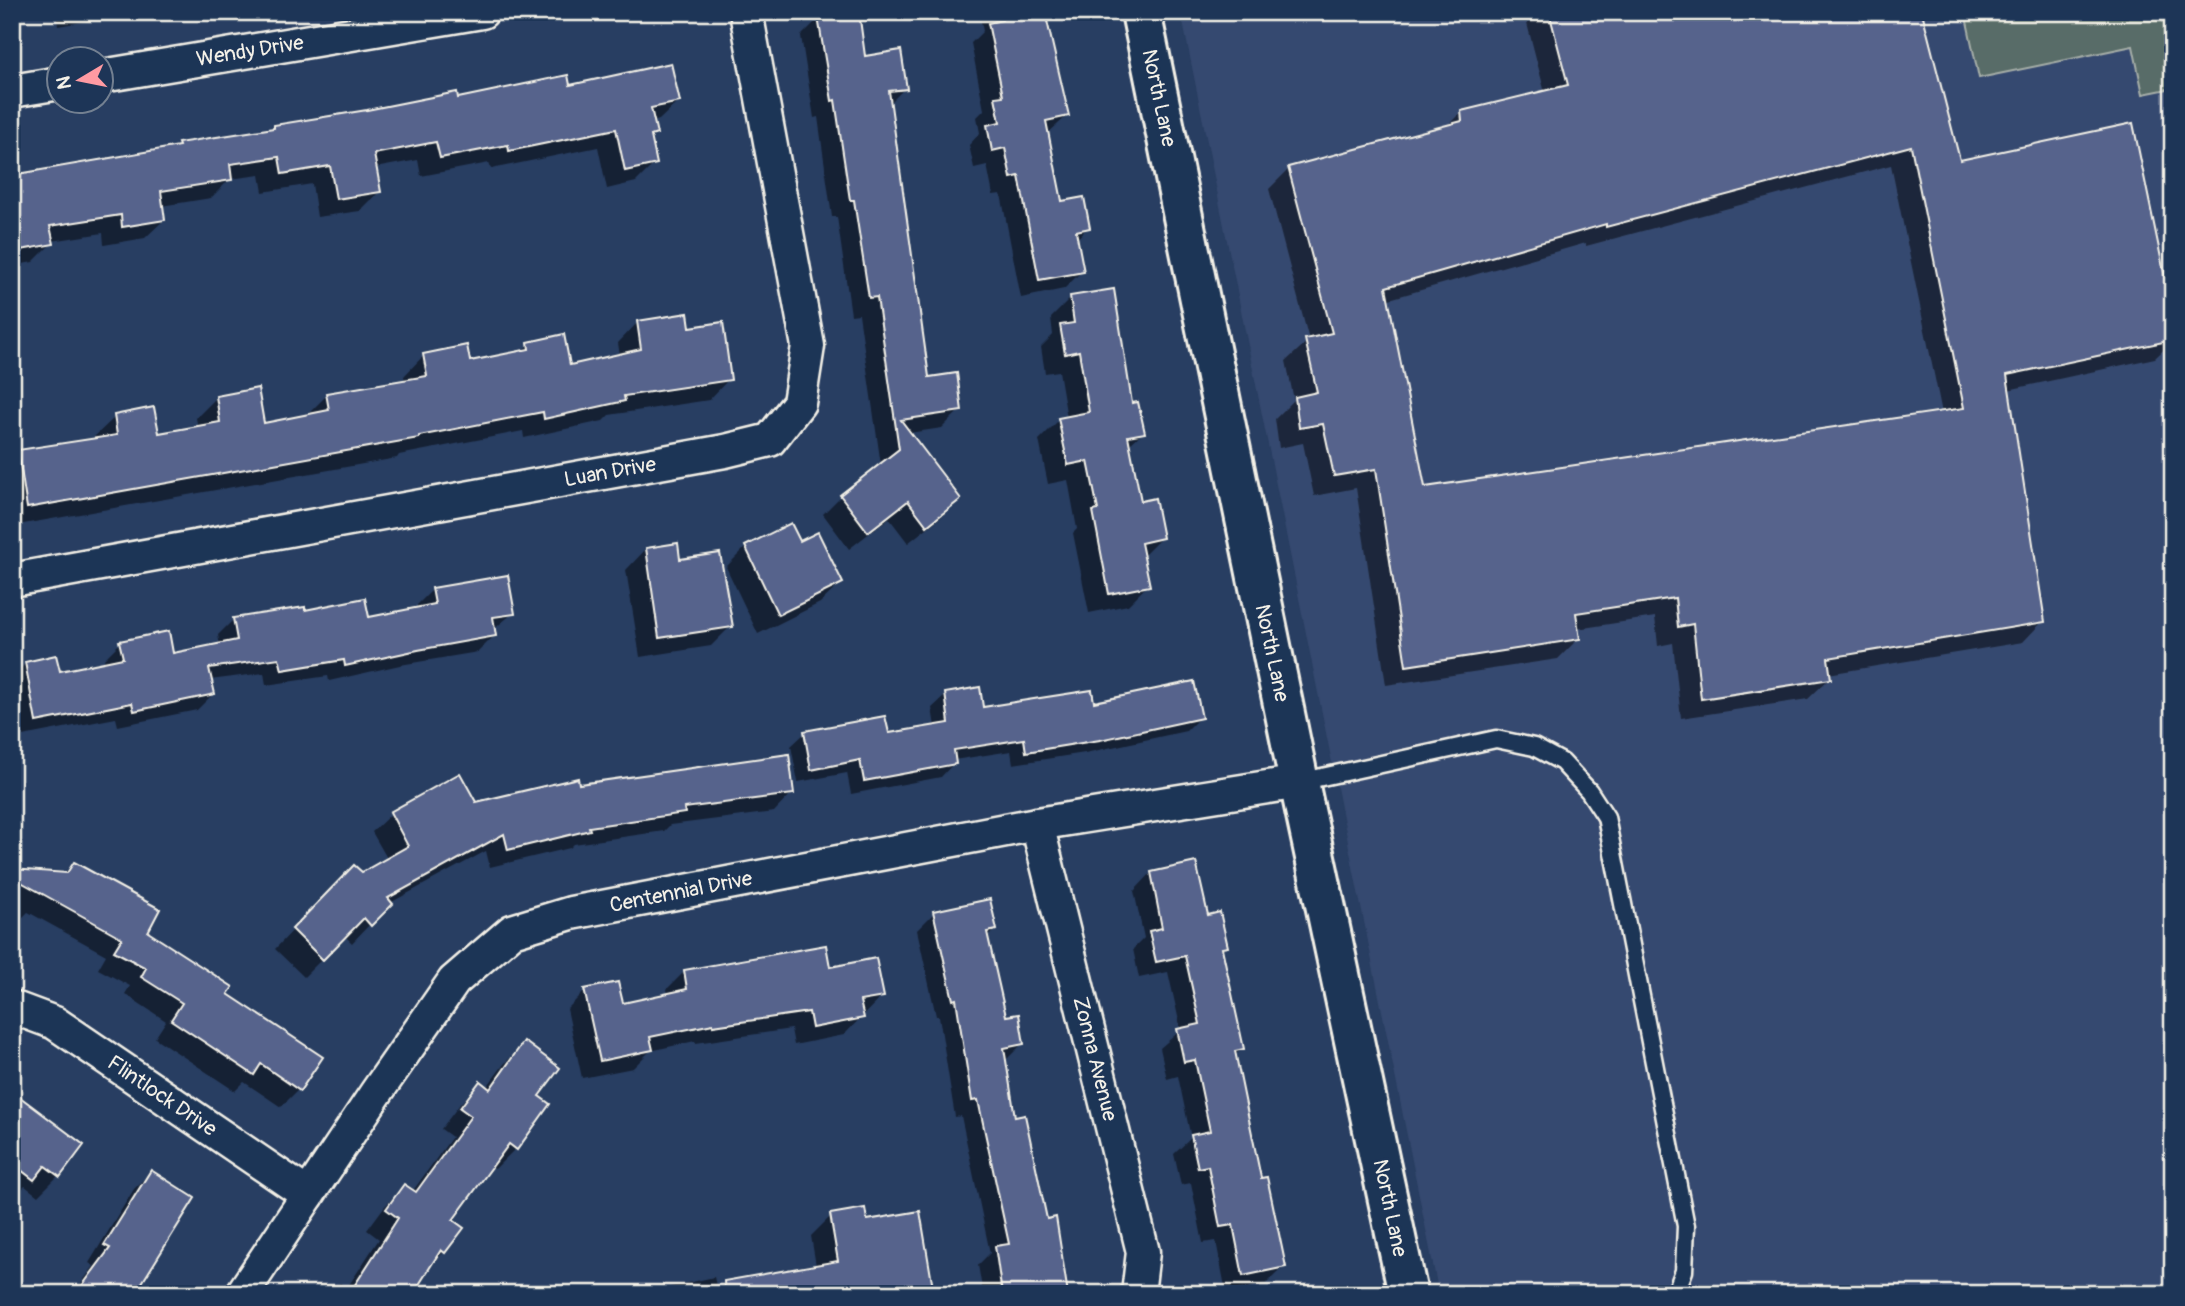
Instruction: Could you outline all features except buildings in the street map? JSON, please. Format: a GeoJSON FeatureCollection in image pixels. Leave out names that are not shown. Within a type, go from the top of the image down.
{"type":"FeatureCollection","features":[{"type":"Feature","properties":{"kind":"street","name":"Wendy Drive"},"geometry":{"type":"LineString","coordinates":[[116,74],[482,12]]}},
{"type":"Feature","properties":{"kind":"street","name":"Luan Drive"},"geometry":{"type":"LineString","coordinates":[[12,579],[725,451],[770,440],[799,403],[808,346],[746,12]]}},
{"type":"Feature","properties":{"kind":"street","name":"North Lane"},"geometry":{"type":"LineString","coordinates":[[1141,12],[1298,782],[1408,1294]]}},
{"type":"Feature","properties":{"kind":"street"},"geometry":{"type":"LineString","coordinates":[[12,91],[46,85]]}},
{"type":"Feature","properties":{"kind":"street","name":"Centennial Drive"},"geometry":{"type":"LineString","coordinates":[[242,1294],[454,981],[512,931],[571,913],[1037,824],[1298,782]]}},
{"type":"Feature","properties":{"kind":"street","name":"Zonna Avenue"},"geometry":{"type":"LineString","coordinates":[[1037,824],[1143,1252],[1138,1294]]}},
{"type":"Feature","properties":{"kind":"street","name":"Flintlock Drive"},"geometry":{"type":"LineString","coordinates":[[12,1007],[55,1023],[308,1195]]}},
{"type":"Feature","properties":{"kind":"lane"},"geometry":{"type":"LineString","coordinates":[[1298,782],[1496,739],[1534,747],[1562,762],[1589,791],[1606,817],[1686,1226],[1684,1270],[1675,1294]]}},
{"type":"Feature","properties":{"kind":"shaded area"},"geometry":{"type":"Polygon","coordinates":[[[1181,12],[2173,12],[2173,1294],[1439,1294],[1181,12]]]}},
{"type":"Feature","properties":{"kind":"green space"},"geometry":{"type":"Polygon","coordinates":[[[1965,12],[2173,12],[2173,88],[2143,94],[2133,46],[1979,78],[1965,12]]]}}]}
